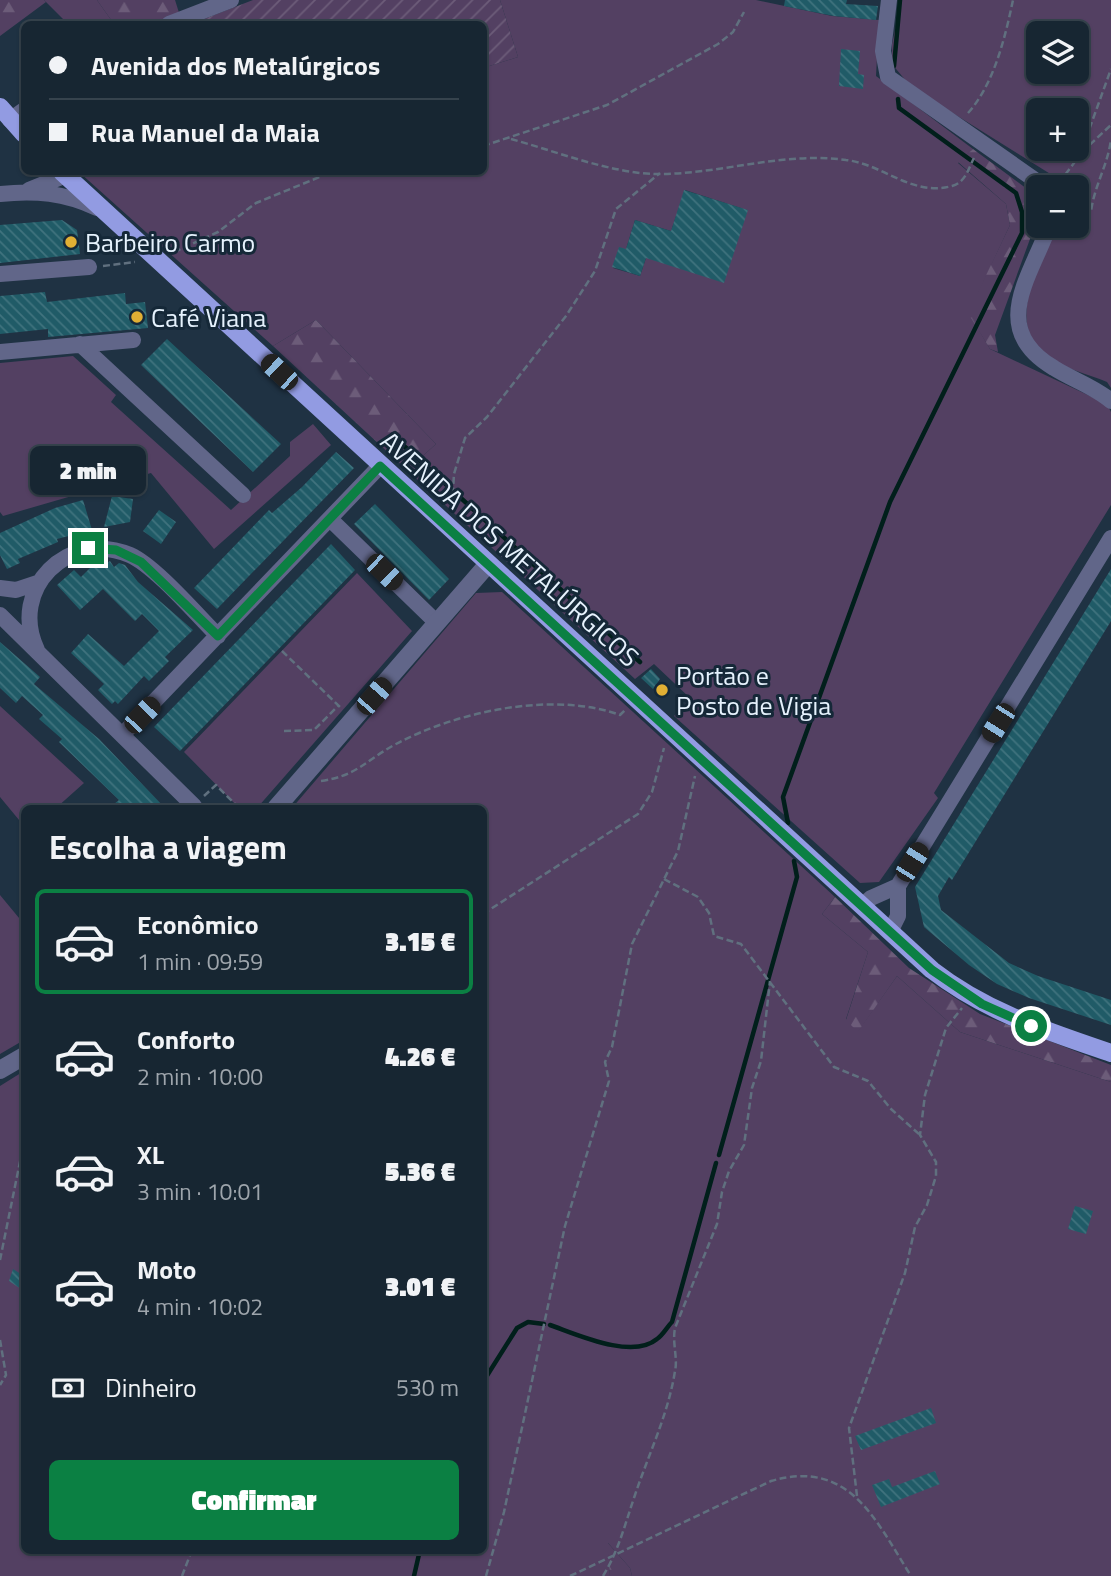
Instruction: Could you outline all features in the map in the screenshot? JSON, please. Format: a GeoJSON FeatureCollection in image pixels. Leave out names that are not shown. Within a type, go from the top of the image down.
{"type":"FeatureCollection","features":[{"type":"Feature","properties":{"kind":"main road"},"geometry":{"type":"LineString","coordinates":[[12,112],[21,128]]}},
{"type":"Feature","properties":{"kind":"main road","name":"AVENIDA DOS METALÚRGICOS"},"geometry":{"type":"LineString","coordinates":[[66,175],[932,970],[970,997],[1031,1026],[1111,1053]]}},
{"type":"Feature","properties":{"kind":"street"},"geometry":{"type":"LineString","coordinates":[[177,21],[231,0]]}},
{"type":"Feature","properties":{"kind":"street"},"geometry":{"type":"LineString","coordinates":[[889,0],[883,51],[888,76],[1028,175]]}},
{"type":"Feature","properties":{"kind":"street"},"geometry":{"type":"LineString","coordinates":[[26,191],[60,175]]}},
{"type":"Feature","properties":{"kind":"street"},"geometry":{"type":"LineString","coordinates":[[0,194],[26,191],[67,196],[105,212]]}},
{"type":"Feature","properties":{"kind":"street"},"geometry":{"type":"LineString","coordinates":[[1043,238],[1023,281],[1016,320],[1030,348],[1052,367],[1111,401]]}},
{"type":"Feature","properties":{"kind":"street"},"geometry":{"type":"LineString","coordinates":[[0,274],[89,267]]}},
{"type":"Feature","properties":{"kind":"street"},"geometry":{"type":"LineString","coordinates":[[0,352],[133,340]]}},
{"type":"Feature","properties":{"kind":"street"},"geometry":{"type":"LineString","coordinates":[[80,344],[243,495]]}},
{"type":"Feature","properties":{"kind":"street"},"geometry":{"type":"LineString","coordinates":[[123,734],[380,466]]}},
{"type":"Feature","properties":{"kind":"street"},"geometry":{"type":"LineString","coordinates":[[331,520],[437,623]]}},
{"type":"Feature","properties":{"kind":"street"},"geometry":{"type":"LineString","coordinates":[[862,906],[898,886],[1111,538]]}},
{"type":"Feature","properties":{"kind":"street"},"geometry":{"type":"LineString","coordinates":[[37,650],[31,612],[40,582],[57,562],[88,548],[116,550],[141,562],[218,636]]}},
{"type":"Feature","properties":{"kind":"street"},"geometry":{"type":"LineString","coordinates":[[279,805],[488,564]]}},
{"type":"Feature","properties":{"kind":"street"},"geometry":{"type":"LineString","coordinates":[[0,588],[16,590],[40,582]]}},
{"type":"Feature","properties":{"kind":"street"},"geometry":{"type":"LineString","coordinates":[[0,615],[193,805]]}},
{"type":"Feature","properties":{"kind":"street"},"geometry":{"type":"LineString","coordinates":[[890,932],[898,916],[898,886]]}},
{"type":"Feature","properties":{"kind":"street"},"geometry":{"type":"LineString","coordinates":[[0,1070],[21,1058]]}},
{"type":"Feature","properties":{"kind":"path"},"geometry":{"type":"LineString","coordinates":[[957,126],[978,102],[991,74],[1013,0]]}},
{"type":"Feature","properties":{"kind":"path"},"geometry":{"type":"LineString","coordinates":[[487,145],[607,105],[718,44],[733,32],[744,12]]}},
{"type":"Feature","properties":{"kind":"path"},"geometry":{"type":"LineString","coordinates":[[1089,130],[1111,69]]}},
{"type":"Feature","properties":{"kind":"path"},"geometry":{"type":"LineString","coordinates":[[1089,146],[1111,125]]}},
{"type":"Feature","properties":{"kind":"path"},"geometry":{"type":"LineString","coordinates":[[511,139],[605,167],[660,173],[807,157],[859,162],[906,184],[953,186],[965,178],[982,142]]}},
{"type":"Feature","properties":{"kind":"path"},"geometry":{"type":"LineString","coordinates":[[1089,213],[1093,192],[1109,157],[1111,139]]}},
{"type":"Feature","properties":{"kind":"path"},"geometry":{"type":"LineString","coordinates":[[1063,175],[1075,161]]}},
{"type":"Feature","properties":{"kind":"path"},"geometry":{"type":"LineString","coordinates":[[438,503],[453,490],[454,474],[465,438],[487,417],[558,326],[594,271],[616,209],[660,173]]}},
{"type":"Feature","properties":{"kind":"path"},"geometry":{"type":"LineString","coordinates":[[89,267],[158,260],[218,232],[256,203],[328,175]]}},
{"type":"Feature","properties":{"kind":"path"},"geometry":{"type":"LineString","coordinates":[[282,651],[354,719]]}},
{"type":"Feature","properties":{"kind":"path"},"geometry":{"type":"LineString","coordinates":[[307,774],[315,782],[345,778],[397,744],[471,714],[518,705],[596,706],[621,715],[635,699]]}},
{"type":"Feature","properties":{"kind":"path"},"geometry":{"type":"LineString","coordinates":[[284,731],[314,730],[339,705]]}},
{"type":"Feature","properties":{"kind":"path"},"geometry":{"type":"LineString","coordinates":[[487,911],[638,814],[652,792],[670,732]]}},
{"type":"Feature","properties":{"kind":"path"},"geometry":{"type":"LineString","coordinates":[[486,1576],[504,1512],[565,1226],[609,1081],[605,1062],[612,1047],[632,944],[678,852],[688,798],[700,759]]}},
{"type":"Feature","properties":{"kind":"path"},"geometry":{"type":"LineString","coordinates":[[195,805],[216,785],[236,805]]}},
{"type":"Feature","properties":{"kind":"path"},"geometry":{"type":"LineString","coordinates":[[664,879],[698,897],[709,913],[711,932],[741,944],[834,1067],[868,1081],[891,1109],[920,1135],[936,1162],[936,1175],[927,1205],[915,1227],[905,1273],[849,1428],[857,1496]]}},
{"type":"Feature","properties":{"kind":"path"},"geometry":{"type":"LineString","coordinates":[[603,1576],[618,1551],[635,1494],[664,1422],[676,1368],[673,1340],[675,1328],[717,1224],[722,1192],[729,1171],[744,1145],[752,1088],[761,1061],[771,981]]}},
{"type":"Feature","properties":{"kind":"path"},"geometry":{"type":"LineString","coordinates":[[920,1135],[925,1096],[946,1028],[970,997]]}},
{"type":"Feature","properties":{"kind":"path"},"geometry":{"type":"LineString","coordinates":[[0,1260],[21,1157]]}},
{"type":"Feature","properties":{"kind":"path"},"geometry":{"type":"LineString","coordinates":[[0,1340],[6,1375],[0,1385]]}},
{"type":"Feature","properties":{"kind":"path"},"geometry":{"type":"LineString","coordinates":[[570,1576],[618,1551],[787,1477],[830,1480],[857,1496],[867,1507],[911,1576]]}},
{"type":"Feature","properties":{"kind":"path"},"geometry":{"type":"LineString","coordinates":[[182,1576],[190,1554]]}},
{"type":"Feature","properties":{"kind":"green space"},"geometry":{"type":"Polygon","coordinates":[[[0,0],[44,0],[46,2],[0,36],[0,0]]]}},
{"type":"Feature","properties":{"kind":"green space"},"geometry":{"type":"Polygon","coordinates":[[[44,0],[97,0],[112,21],[65,21],[44,0]]]}},
{"type":"Feature","properties":{"kind":"green space"},"geometry":{"type":"Polygon","coordinates":[[[97,0],[175,0],[180,16],[166,21],[112,21],[97,0]]]}},
{"type":"Feature","properties":{"kind":"green space"},"geometry":{"type":"Polygon","coordinates":[[[253,0],[500,0],[518,57],[487,67],[487,21],[199,21],[253,0]]]}},
{"type":"Feature","properties":{"kind":"green space"},"geometry":{"type":"Polygon","coordinates":[[[500,0],[756,0],[832,16],[879,20],[876,76],[973,149],[958,163],[1006,204],[1010,225],[969,313],[990,349],[1107,404],[1111,412],[1111,505],[934,793],[938,798],[879,882],[860,883],[674,716],[690,698],[654,664],[635,679],[407,470],[436,444],[316,320],[273,346],[82,175],[487,175],[487,67],[518,57],[500,0]],[[685,190],[671,231],[635,220],[626,249],[613,268],[640,276],[646,258],[747,210],[685,190]]]}},
{"type":"Feature","properties":{"kind":"green space"},"geometry":{"type":"Polygon","coordinates":[[[902,0],[1111,0],[1111,388],[1107,382],[1046,356],[1034,342],[1028,327],[1026,310],[1034,275],[1050,238],[1089,238],[1089,175],[1052,175],[1030,161],[1089,161],[1089,98],[1026,98],[1026,159],[911,87],[892,64],[892,44],[902,0]]]}},
{"type":"Feature","properties":{"kind":"green space"},"geometry":{"type":"Polygon","coordinates":[[[973,149],[1026,188],[1026,238],[1030,238],[995,335],[998,352],[990,349],[968,313],[1010,225],[1006,204],[958,162],[973,149]]]}},
{"type":"Feature","properties":{"kind":"green space"},"geometry":{"type":"Polygon","coordinates":[[[316,320],[436,444],[407,470],[273,346],[316,320]]]}},
{"type":"Feature","properties":{"kind":"green space"},"geometry":{"type":"Polygon","coordinates":[[[73,356],[116,395],[111,402],[231,510],[290,456],[290,442],[313,424],[331,445],[214,549],[151,473],[3,516],[0,512],[0,363],[73,356]]]}},
{"type":"Feature","properties":{"kind":"green space"},"geometry":{"type":"Polygon","coordinates":[[[357,573],[412,631],[260,805],[236,805],[184,752],[357,573]]]}},
{"type":"Feature","properties":{"kind":"green space"},"geometry":{"type":"Polygon","coordinates":[[[502,592],[835,897],[822,914],[868,952],[846,1019],[858,1031],[897,976],[960,1032],[1111,1082],[1111,1576],[632,1576],[630,1568],[608,1543],[610,1576],[0,1576],[0,1086],[21,1073],[21,1554],[487,1554],[487,805],[295,805],[476,593],[502,592]]]}},
{"type":"Feature","properties":{"kind":"green space"},"geometry":{"type":"Polygon","coordinates":[[[0,706],[84,783],[59,805],[21,805],[21,822],[0,797],[0,706]]]}},
{"type":"Feature","properties":{"kind":"green space"},"geometry":{"type":"Polygon","coordinates":[[[0,895],[21,920],[21,1042],[0,1054],[0,895]]]}},
{"type":"Feature","properties":{"kind":"green space"},"geometry":{"type":"Polygon","coordinates":[[[835,897],[909,968],[980,1014],[1111,1065],[1111,1082],[960,1032],[897,976],[858,1032],[846,1020],[868,952],[822,914],[835,897]]]}},
{"type":"Feature","properties":{"kind":"green space"},"geometry":{"type":"Polygon","coordinates":[[[607,1542],[630,1568],[632,1576],[610,1576],[607,1542]]]}},
{"type":"Feature","properties":{"kind":"building"},"geometry":{"type":"Polygon","coordinates":[[[785,0],[847,0],[846,4],[878,6],[876,20],[834,16],[784,6],[785,0]]]}},
{"type":"Feature","properties":{"kind":"building"},"geometry":{"type":"Polygon","coordinates":[[[841,49],[860,51],[858,74],[864,75],[863,89],[839,86],[841,49]]]}},
{"type":"Feature","properties":{"kind":"building"},"geometry":{"type":"Polygon","coordinates":[[[684,190],[748,210],[724,283],[646,258],[640,276],[612,267],[619,247],[626,249],[635,220],[671,231],[684,190]]]}},
{"type":"Feature","properties":{"kind":"building"},"geometry":{"type":"Polygon","coordinates":[[[62,220],[77,230],[80,254],[0,263],[0,225],[62,220]]]}},
{"type":"Feature","properties":{"kind":"building"},"geometry":{"type":"Polygon","coordinates":[[[45,292],[47,302],[125,293],[126,304],[145,302],[148,328],[48,337],[48,329],[0,334],[0,296],[45,292]]]}},
{"type":"Feature","properties":{"kind":"building"},"geometry":{"type":"Polygon","coordinates":[[[167,339],[281,444],[253,472],[141,365],[167,339]]]}},
{"type":"Feature","properties":{"kind":"building"},"geometry":{"type":"Polygon","coordinates":[[[336,452],[354,468],[217,609],[194,588],[269,510],[272,513],[336,452]]]}},
{"type":"Feature","properties":{"kind":"building"},"geometry":{"type":"Polygon","coordinates":[[[112,496],[133,499],[130,522],[104,527],[112,496]]]}},
{"type":"Feature","properties":{"kind":"building"},"geometry":{"type":"Polygon","coordinates":[[[83,500],[92,530],[57,539],[58,542],[18,559],[20,563],[7,569],[0,555],[0,533],[55,508],[83,500]]]}},
{"type":"Feature","properties":{"kind":"building"},"geometry":{"type":"Polygon","coordinates":[[[375,504],[449,579],[429,600],[354,524],[375,504]]]}},
{"type":"Feature","properties":{"kind":"building"},"geometry":{"type":"Polygon","coordinates":[[[159,510],[176,522],[161,544],[143,531],[159,510]]]}},
{"type":"Feature","properties":{"kind":"building"},"geometry":{"type":"Polygon","coordinates":[[[331,544],[355,570],[180,751],[154,727],[331,544]]]}},
{"type":"Feature","properties":{"kind":"building"},"geometry":{"type":"Polygon","coordinates":[[[98,560],[105,564],[110,561],[114,567],[119,563],[125,565],[138,582],[193,630],[165,657],[169,661],[149,681],[144,676],[118,704],[115,701],[112,704],[98,690],[104,684],[71,653],[88,634],[124,666],[159,631],[142,614],[135,621],[103,589],[80,610],[57,585],[74,570],[81,577],[98,560]]]}},
{"type":"Feature","properties":{"kind":"building"},"geometry":{"type":"Polygon","coordinates":[[[1111,569],[1111,621],[952,880],[949,877],[938,896],[941,910],[1009,963],[1038,976],[1111,1000],[1111,1025],[1029,998],[997,984],[969,965],[924,927],[915,887],[1111,569]]]}},
{"type":"Feature","properties":{"kind":"building"},"geometry":{"type":"Polygon","coordinates":[[[0,642],[40,677],[34,684],[99,739],[162,805],[113,805],[119,800],[59,742],[62,739],[39,719],[43,715],[22,696],[16,703],[0,688],[0,642]]]}},
{"type":"Feature","properties":{"kind":"building"},"geometry":{"type":"Polygon","coordinates":[[[651,669],[660,679],[653,689],[641,678],[651,669]]]}},
{"type":"Feature","properties":{"kind":"building"},"geometry":{"type":"Polygon","coordinates":[[[1075,1206],[1093,1211],[1086,1234],[1068,1229],[1075,1206]]]}},
{"type":"Feature","properties":{"kind":"building"},"geometry":{"type":"Polygon","coordinates":[[[13,1269],[21,1274],[21,1289],[9,1281],[13,1269]]]}},
{"type":"Feature","properties":{"kind":"building"},"geometry":{"type":"Polygon","coordinates":[[[931,1408],[936,1423],[861,1450],[855,1436],[931,1408]]]}},
{"type":"Feature","properties":{"kind":"building"},"geometry":{"type":"Polygon","coordinates":[[[935,1471],[940,1484],[881,1507],[872,1485],[889,1479],[892,1487],[935,1471]]]}},
{"type":"Feature","properties":{"kind":"waterway"},"geometry":{"type":"LineString","coordinates":[[894,66],[900,0]]}},
{"type":"Feature","properties":{"kind":"waterway"},"geometry":{"type":"LineString","coordinates":[[788,823],[783,797],[890,502],[1022,233],[1022,212],[1016,193],[899,108],[898,99]]}},
{"type":"Feature","properties":{"kind":"waterway"},"geometry":{"type":"LineString","coordinates":[[392,435],[640,662]]}},
{"type":"Feature","properties":{"kind":"waterway"},"geometry":{"type":"LineString","coordinates":[[719,1155],[797,877],[794,861]]}},
{"type":"Feature","properties":{"kind":"waterway"},"geometry":{"type":"LineString","coordinates":[[550,1325],[619,1346],[646,1345],[659,1337],[672,1322],[716,1163]]}},
{"type":"Feature","properties":{"kind":"waterway"},"geometry":{"type":"LineString","coordinates":[[487,1376],[517,1328],[528,1322],[544,1324]]}},
{"type":"Feature","properties":{"kind":"waterway"},"geometry":{"type":"LineString","coordinates":[[414,1576],[419,1554]]}},
{"type":"Feature","properties":{"kind":"place","name":"Barbeiro Carmo"},"geometry":{"type":"Point","coordinates":[71,242]}},
{"type":"Feature","properties":{"kind":"place","name":"Café Viana"},"geometry":{"type":"Point","coordinates":[137,317]}},
{"type":"Feature","properties":{"kind":"place","name":"Portão e Posto de Vigia"},"geometry":{"type":"Point","coordinates":[662,690]}},
{"type":"Feature","properties":{"kind":"route"},"geometry":{"type":"LineString","coordinates":[[88,548],[116,550],[141,562],[218,636],[380,466],[932,970],[982,1004],[1031,1026]]}}]}
